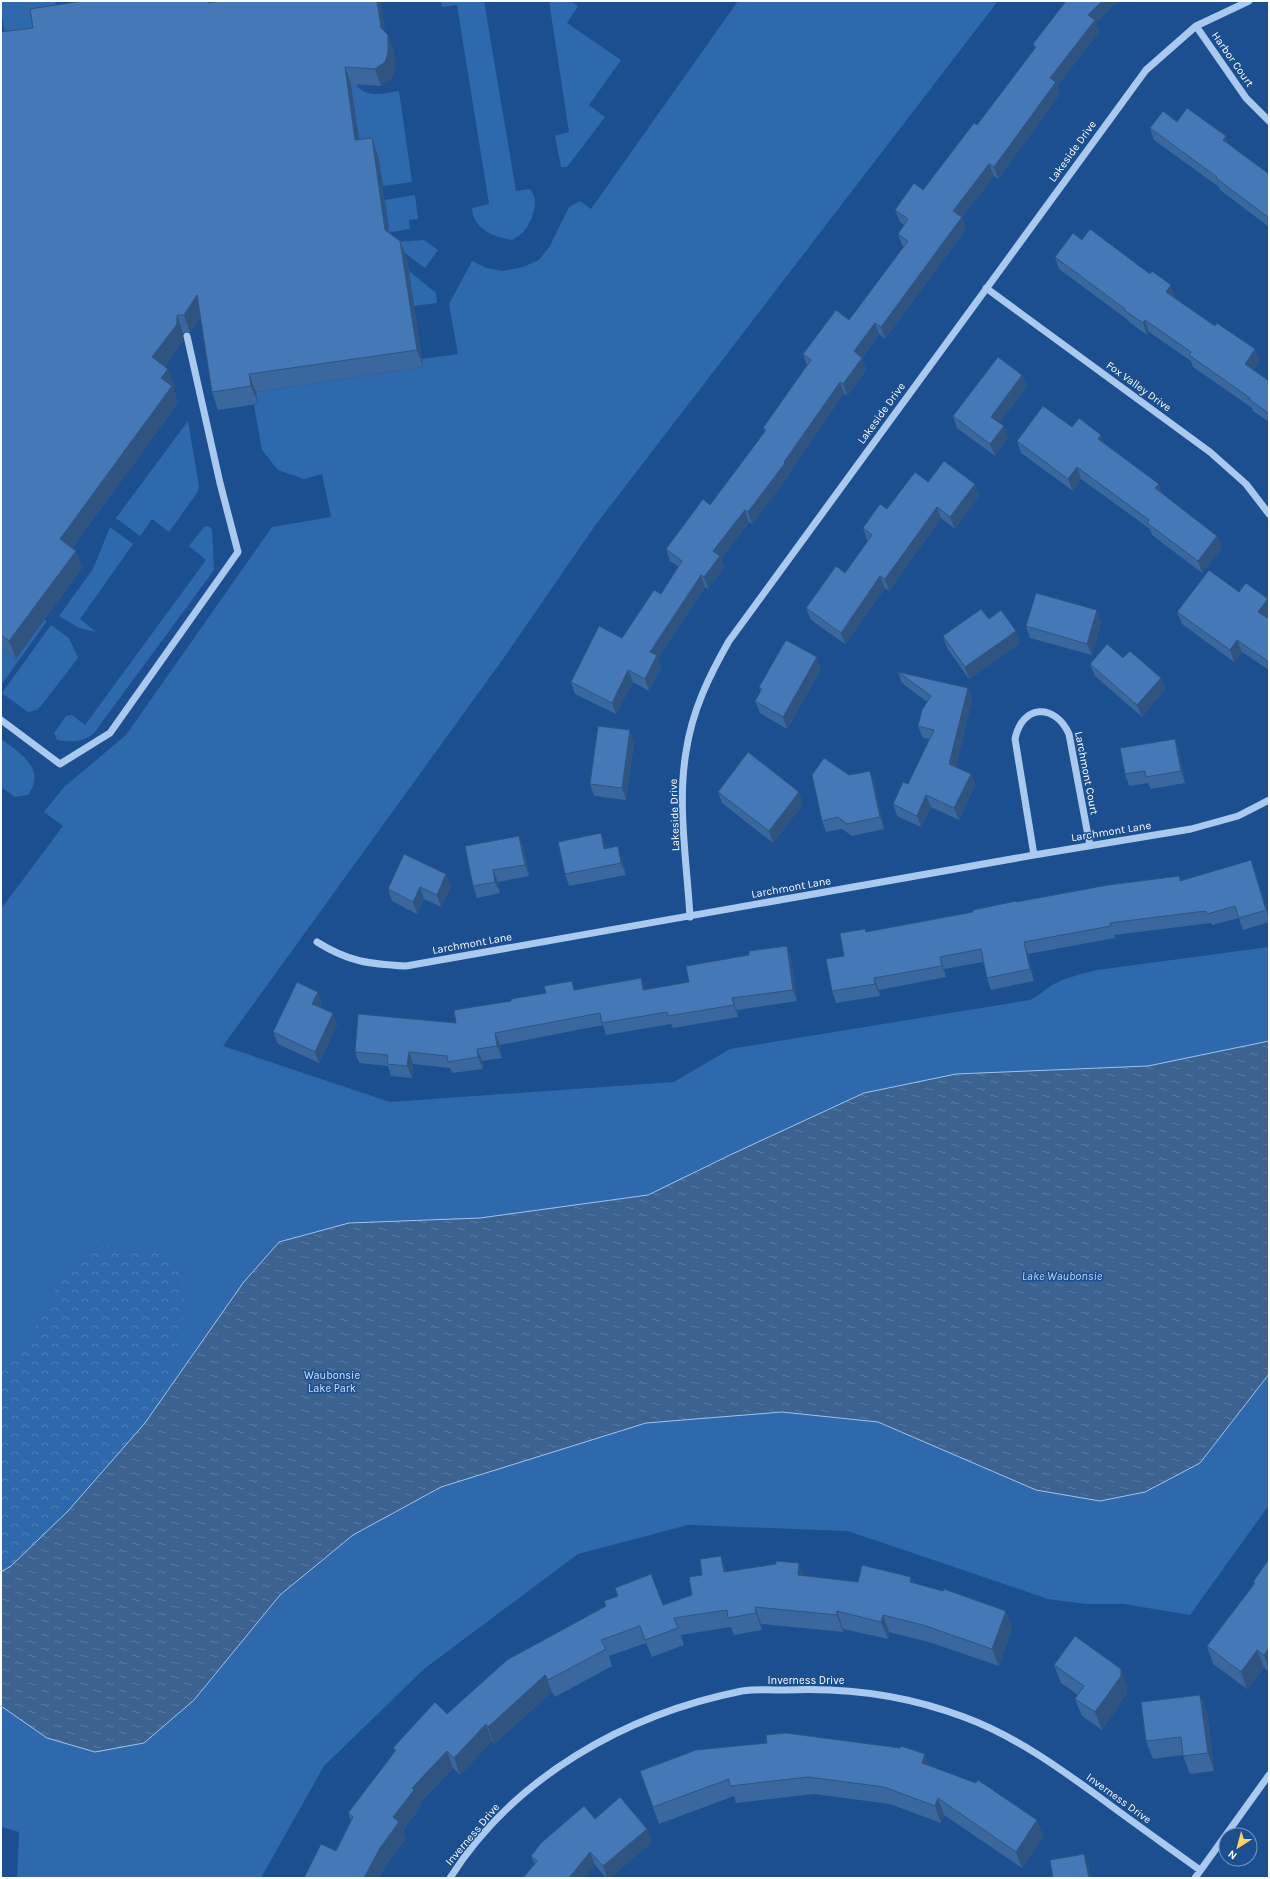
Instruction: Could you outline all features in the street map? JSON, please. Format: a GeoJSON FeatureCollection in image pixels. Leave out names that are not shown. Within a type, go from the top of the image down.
{"type":"FeatureCollection","features":[{"type":"Feature","properties":{"kind":"street","name":"Lakeside Drive"},"geometry":{"type":"LineString","coordinates":[[690,917],[683,802],[686,752],[698,704],[713,668],[729,641],[1146,70],[1196,26],[1249,1]]}},
{"type":"Feature","properties":{"kind":"street","name":"Harbor Court"},"geometry":{"type":"LineString","coordinates":[[1196,26],[1246,98],[1269,121]]}},
{"type":"Feature","properties":{"kind":"street","name":"Fox Valley Drive"},"geometry":{"type":"LineString","coordinates":[[986,288],[1210,452],[1246,484],[1269,514]]}},
{"type":"Feature","properties":{"kind":"street"},"geometry":{"type":"LineString","coordinates":[[1,720],[60,764],[110,733],[238,552],[220,484],[187,336]]}},
{"type":"Feature","properties":{"kind":"street","name":"Larchmont Court"},"geometry":{"type":"LineString","coordinates":[[1034,855],[1015,739],[1017,730],[1024,718],[1035,713],[1051,713],[1063,722],[1069,734],[1090,846]]}},
{"type":"Feature","properties":{"kind":"street","name":"Larchmont Lane"},"geometry":{"type":"LineString","coordinates":[[317,942],[334,953],[350,959],[369,964],[406,966],[1034,855],[1191,829],[1238,816],[1269,800]]}},
{"type":"Feature","properties":{"kind":"street","name":"Inverness Drive"},"geometry":{"type":"LineString","coordinates":[[450,1878],[490,1826],[537,1782],[565,1762],[617,1732],[655,1716],[687,1705],[744,1691],[822,1688],[872,1692],[892,1696],[935,1707],[999,1732],[1060,1769],[1200,1870]]}},
{"type":"Feature","properties":{"kind":"street"},"geometry":{"type":"LineString","coordinates":[[1195,1878],[1269,1775]]}},
{"type":"Feature","properties":{"kind":"green space"},"geometry":{"type":"Polygon","coordinates":[[[1,1],[55,1],[59,23],[8,50],[1,11],[1,1]]]}},
{"type":"Feature","properties":{"kind":"green space"},"geometry":{"type":"Polygon","coordinates":[[[441,1],[484,1],[516,191],[530,189],[535,198],[533,215],[528,226],[518,237],[512,240],[499,237],[486,231],[476,222],[473,216],[472,208],[489,204],[457,5],[442,7],[441,1]]]}},
{"type":"Feature","properties":{"kind":"green space"},"geometry":{"type":"Polygon","coordinates":[[[549,1],[571,1],[578,6],[567,23],[621,60],[589,105],[605,117],[567,167],[561,167],[555,136],[569,132],[549,1]]]}},
{"type":"Feature","properties":{"kind":"green space","name":"Waubonsie Lake Park"},"geometry":{"type":"Polygon","coordinates":[[[738,1],[998,1],[594,527],[503,659],[223,1046],[390,1102],[674,1082],[730,1049],[1030,1000],[1059,982],[1097,970],[1269,947],[1269,1505],[1190,1615],[1124,1604],[1086,1604],[1048,1599],[848,1531],[688,1525],[578,1554],[424,1669],[324,1766],[261,1878],[17,1878],[19,1832],[1,1827],[1,909],[63,826],[44,812],[64,787],[126,735],[272,527],[331,517],[322,474],[304,479],[278,470],[262,450],[254,405],[258,404],[256,392],[423,367],[422,359],[458,354],[449,304],[472,261],[486,268],[503,271],[523,267],[539,260],[550,246],[569,207],[580,201],[591,209],[738,1]]]}},
{"type":"Feature","properties":{"kind":"green space"},"geometry":{"type":"Polygon","coordinates":[[[353,78],[361,90],[366,93],[378,94],[399,91],[412,182],[383,186],[378,156],[362,158],[319,82],[353,78]]]}},
{"type":"Feature","properties":{"kind":"green space"},"geometry":{"type":"Polygon","coordinates":[[[415,195],[418,219],[409,220],[410,229],[373,235],[372,230],[389,228],[385,200],[415,195]]]}},
{"type":"Feature","properties":{"kind":"green space"},"geometry":{"type":"Polygon","coordinates":[[[424,240],[438,250],[425,268],[394,245],[396,242],[424,240]]]}},
{"type":"Feature","properties":{"kind":"green space"},"geometry":{"type":"Polygon","coordinates":[[[409,271],[436,293],[437,303],[414,306],[409,271]]]}},
{"type":"Feature","properties":{"kind":"green space"},"geometry":{"type":"Polygon","coordinates":[[[188,421],[199,486],[197,493],[169,532],[152,519],[140,536],[116,518],[188,421]]]}},
{"type":"Feature","properties":{"kind":"green space"},"geometry":{"type":"Polygon","coordinates":[[[208,526],[212,529],[214,570],[94,733],[86,739],[77,741],[57,740],[54,733],[66,716],[72,715],[85,725],[206,560],[189,546],[204,527],[208,526]]]}},
{"type":"Feature","properties":{"kind":"green space"},"geometry":{"type":"Polygon","coordinates":[[[110,527],[133,544],[80,619],[96,632],[79,628],[59,616],[93,569],[110,527]]]}},
{"type":"Feature","properties":{"kind":"green space"},"geometry":{"type":"Polygon","coordinates":[[[44,620],[47,621],[1,685],[1,648],[16,659],[44,620]]]}},
{"type":"Feature","properties":{"kind":"green space"},"geometry":{"type":"Polygon","coordinates":[[[51,625],[69,638],[78,658],[37,710],[28,712],[2,693],[51,625]]]}},
{"type":"Feature","properties":{"kind":"green space"},"geometry":{"type":"Polygon","coordinates":[[[1,739],[23,756],[29,762],[33,770],[33,786],[28,795],[15,797],[1,787],[1,739]]]}},
{"type":"Feature","properties":{"kind":"green space"},"geometry":{"type":"Polygon","coordinates":[[[100,1247],[120,1247],[166,1254],[178,1261],[182,1275],[184,1304],[182,1327],[176,1352],[159,1403],[145,1423],[68,1511],[11,1566],[1,1572],[1,1368],[28,1341],[61,1278],[82,1256],[100,1247]]]}},
{"type":"Feature","properties":{"kind":"water","name":"Lake Waubonsie"},"geometry":{"type":"Polygon","coordinates":[[[1269,1041],[1269,1374],[1200,1463],[1145,1492],[1100,1501],[1036,1490],[878,1422],[782,1412],[646,1423],[441,1487],[353,1535],[280,1595],[194,1700],[144,1743],[95,1752],[47,1738],[1,1706],[1,1572],[11,1566],[68,1511],[145,1423],[243,1283],[279,1242],[349,1223],[480,1218],[648,1195],[864,1093],[956,1074],[1148,1066],[1269,1041]]]}},
{"type":"Feature","properties":{"kind":"building"},"geometry":{"type":"Polygon","coordinates":[[[82,1],[208,1],[208,3],[218,1],[377,1],[381,28],[388,35],[388,53],[385,62],[375,69],[345,67],[355,140],[372,138],[385,230],[400,241],[417,350],[249,374],[251,386],[212,392],[197,295],[184,315],[177,315],[177,324],[152,357],[168,369],[161,378],[172,386],[60,539],[76,551],[9,641],[1,635],[1,32],[33,28],[30,9],[82,1]]]}},
{"type":"Feature","properties":{"kind":"building"},"geometry":{"type":"Polygon","coordinates":[[[1066,1],[1102,1],[1088,15],[1095,20],[1050,78],[1056,82],[994,167],[989,164],[953,211],[962,217],[881,327],[875,323],[854,351],[862,358],[843,384],[840,382],[784,462],[785,463],[748,512],[745,510],[713,551],[720,556],[704,577],[701,575],[650,652],[657,655],[645,679],[628,670],[612,703],[571,682],[599,626],[622,638],[654,590],[661,594],[682,561],[666,549],[703,499],[710,505],[766,430],[763,428],[811,360],[803,354],[836,310],[849,320],[908,241],[898,234],[908,219],[895,210],[914,183],[923,190],[974,123],[977,125],[1036,47],[1033,44],[1066,1]]]}},
{"type":"Feature","properties":{"kind":"building"},"geometry":{"type":"Polygon","coordinates":[[[1187,108],[1226,136],[1223,140],[1269,174],[1269,218],[1216,178],[1217,177],[1150,128],[1163,111],[1177,122],[1187,108]]]}},
{"type":"Feature","properties":{"kind":"building"},"geometry":{"type":"Polygon","coordinates":[[[1090,229],[1150,274],[1152,271],[1171,285],[1166,292],[1215,326],[1217,323],[1255,349],[1245,364],[1269,381],[1269,414],[1249,399],[1250,398],[1189,355],[1191,352],[1145,320],[1143,323],[1124,310],[1125,309],[1055,257],[1073,233],[1082,240],[1090,229]]]}},
{"type":"Feature","properties":{"kind":"building"},"geometry":{"type":"Polygon","coordinates":[[[998,357],[1022,375],[991,417],[1004,426],[990,444],[953,416],[998,357]]]}},
{"type":"Feature","properties":{"kind":"building"},"geometry":{"type":"Polygon","coordinates":[[[1043,406],[1072,427],[1079,418],[1101,435],[1098,439],[1159,484],[1155,488],[1217,536],[1198,561],[1147,523],[1149,520],[1077,467],[1068,479],[1017,441],[1043,406]]]}},
{"type":"Feature","properties":{"kind":"building"},"geometry":{"type":"Polygon","coordinates":[[[944,461],[975,484],[950,517],[937,507],[885,579],[880,576],[841,633],[806,608],[836,566],[845,573],[872,535],[863,528],[880,504],[887,509],[915,472],[928,482],[944,461]]]}},
{"type":"Feature","properties":{"kind":"building"},"geometry":{"type":"Polygon","coordinates":[[[1209,570],[1239,592],[1246,583],[1268,599],[1258,612],[1269,619],[1269,662],[1237,640],[1230,650],[1177,612],[1209,570]]]}},
{"type":"Feature","properties":{"kind":"building"},"geometry":{"type":"Polygon","coordinates":[[[1036,593],[1097,610],[1087,644],[1026,626],[1036,593]]]}},
{"type":"Feature","properties":{"kind":"building"},"geometry":{"type":"Polygon","coordinates":[[[981,609],[989,619],[1001,610],[1016,631],[965,667],[943,636],[981,609]]]}},
{"type":"Feature","properties":{"kind":"building"},"geometry":{"type":"Polygon","coordinates":[[[786,640],[817,657],[783,717],[755,701],[762,689],[759,687],[786,640]]]}},
{"type":"Feature","properties":{"kind":"building"},"geometry":{"type":"Polygon","coordinates":[[[1107,644],[1123,658],[1130,651],[1161,678],[1137,705],[1090,664],[1107,644]]]}},
{"type":"Feature","properties":{"kind":"building"},"geometry":{"type":"Polygon","coordinates":[[[898,672],[968,688],[949,764],[971,774],[954,808],[926,795],[917,816],[893,804],[903,782],[908,784],[934,730],[918,726],[922,710],[931,696],[898,672]]]}},
{"type":"Feature","properties":{"kind":"building"},"geometry":{"type":"Polygon","coordinates":[[[598,726],[630,730],[622,788],[590,784],[598,726]]]}},
{"type":"Feature","properties":{"kind":"building"},"geometry":{"type":"Polygon","coordinates":[[[1175,739],[1181,771],[1146,777],[1145,771],[1125,774],[1120,748],[1175,739]]]}},
{"type":"Feature","properties":{"kind":"building"},"geometry":{"type":"Polygon","coordinates":[[[748,752],[799,792],[769,831],[718,792],[748,752]]]}},
{"type":"Feature","properties":{"kind":"building"},"geometry":{"type":"Polygon","coordinates":[[[824,758],[849,775],[870,771],[880,817],[847,824],[838,817],[822,821],[812,775],[824,758]]]}},
{"type":"Feature","properties":{"kind":"building"},"geometry":{"type":"Polygon","coordinates":[[[601,833],[604,849],[618,846],[621,863],[565,874],[558,842],[601,833]]]}},
{"type":"Feature","properties":{"kind":"building"},"geometry":{"type":"Polygon","coordinates":[[[519,836],[525,865],[493,870],[495,882],[473,886],[465,846],[519,836]]]}},
{"type":"Feature","properties":{"kind":"building"},"geometry":{"type":"Polygon","coordinates":[[[404,854],[446,874],[437,895],[420,887],[413,902],[388,889],[404,854]]]}},
{"type":"Feature","properties":{"kind":"building"},"geometry":{"type":"Polygon","coordinates":[[[1251,860],[1266,910],[1239,918],[1235,906],[1207,914],[1206,911],[1110,923],[1111,926],[1024,942],[1030,969],[987,978],[981,949],[940,957],[942,966],[874,978],[875,984],[832,991],[826,959],[844,956],[840,933],[865,929],[866,932],[973,912],[973,910],[1016,901],[1108,885],[1179,876],[1180,881],[1251,860]]]}},
{"type":"Feature","properties":{"kind":"building"},"geometry":{"type":"Polygon","coordinates":[[[787,946],[793,990],[732,998],[734,1005],[668,1016],[667,1012],[602,1023],[600,1013],[495,1033],[497,1046],[477,1049],[478,1057],[448,1062],[447,1056],[409,1052],[407,1066],[387,1064],[388,1055],[355,1052],[358,1014],[456,1023],[454,1010],[511,1001],[511,999],[546,993],[544,986],[572,981],[574,990],[641,978],[643,990],[689,982],[686,966],[749,955],[749,951],[787,946]]]}},
{"type":"Feature","properties":{"kind":"building"},"geometry":{"type":"Polygon","coordinates":[[[297,982],[318,992],[312,1004],[333,1013],[315,1052],[273,1032],[297,982]]]}},
{"type":"Feature","properties":{"kind":"building"},"geometry":{"type":"Polygon","coordinates":[[[721,1556],[724,1572],[776,1564],[776,1561],[799,1563],[798,1575],[858,1582],[862,1565],[911,1577],[910,1582],[943,1591],[944,1589],[1006,1611],[992,1649],[923,1625],[883,1615],[881,1622],[837,1611],[837,1615],[755,1607],[756,1613],[728,1618],[727,1610],[674,1618],[678,1628],[645,1640],[640,1626],[601,1640],[606,1649],[548,1680],[545,1675],[488,1727],[486,1724],[454,1758],[447,1751],[412,1788],[414,1790],[393,1817],[399,1822],[380,1848],[364,1878],[304,1878],[321,1844],[336,1851],[353,1817],[348,1813],[396,1750],[393,1748],[435,1702],[447,1714],[507,1660],[606,1606],[604,1601],[618,1596],[615,1588],[651,1574],[663,1605],[692,1595],[689,1577],[702,1575],[700,1559],[721,1556]]]}},
{"type":"Feature","properties":{"kind":"building"},"geometry":{"type":"Polygon","coordinates":[[[1269,1559],[1269,1648],[1264,1655],[1257,1650],[1241,1672],[1207,1646],[1255,1583],[1253,1582],[1269,1559]]]}},
{"type":"Feature","properties":{"kind":"building"},"geometry":{"type":"Polygon","coordinates":[[[1075,1636],[1121,1669],[1121,1676],[1095,1712],[1075,1699],[1084,1686],[1054,1665],[1075,1636]]]}},
{"type":"Feature","properties":{"kind":"building"},"geometry":{"type":"Polygon","coordinates":[[[1200,1695],[1208,1753],[1183,1756],[1181,1737],[1146,1741],[1141,1702],[1200,1695]]]}},
{"type":"Feature","properties":{"kind":"building"},"geometry":{"type":"Polygon","coordinates":[[[786,1733],[900,1748],[901,1746],[925,1754],[922,1763],[976,1783],[978,1780],[1037,1820],[1016,1852],[938,1798],[935,1806],[884,1787],[808,1777],[730,1786],[729,1779],[653,1807],[640,1771],[696,1750],[767,1743],[766,1735],[786,1733]]]}},
{"type":"Feature","properties":{"kind":"building"},"geometry":{"type":"Polygon","coordinates":[[[620,1797],[647,1829],[603,1866],[590,1852],[569,1878],[523,1878],[537,1861],[531,1856],[541,1843],[584,1806],[595,1819],[620,1797]]]}},
{"type":"Feature","properties":{"kind":"building"},"geometry":{"type":"Polygon","coordinates":[[[1084,1854],[1089,1878],[1053,1878],[1050,1860],[1084,1854]]]}}]}
